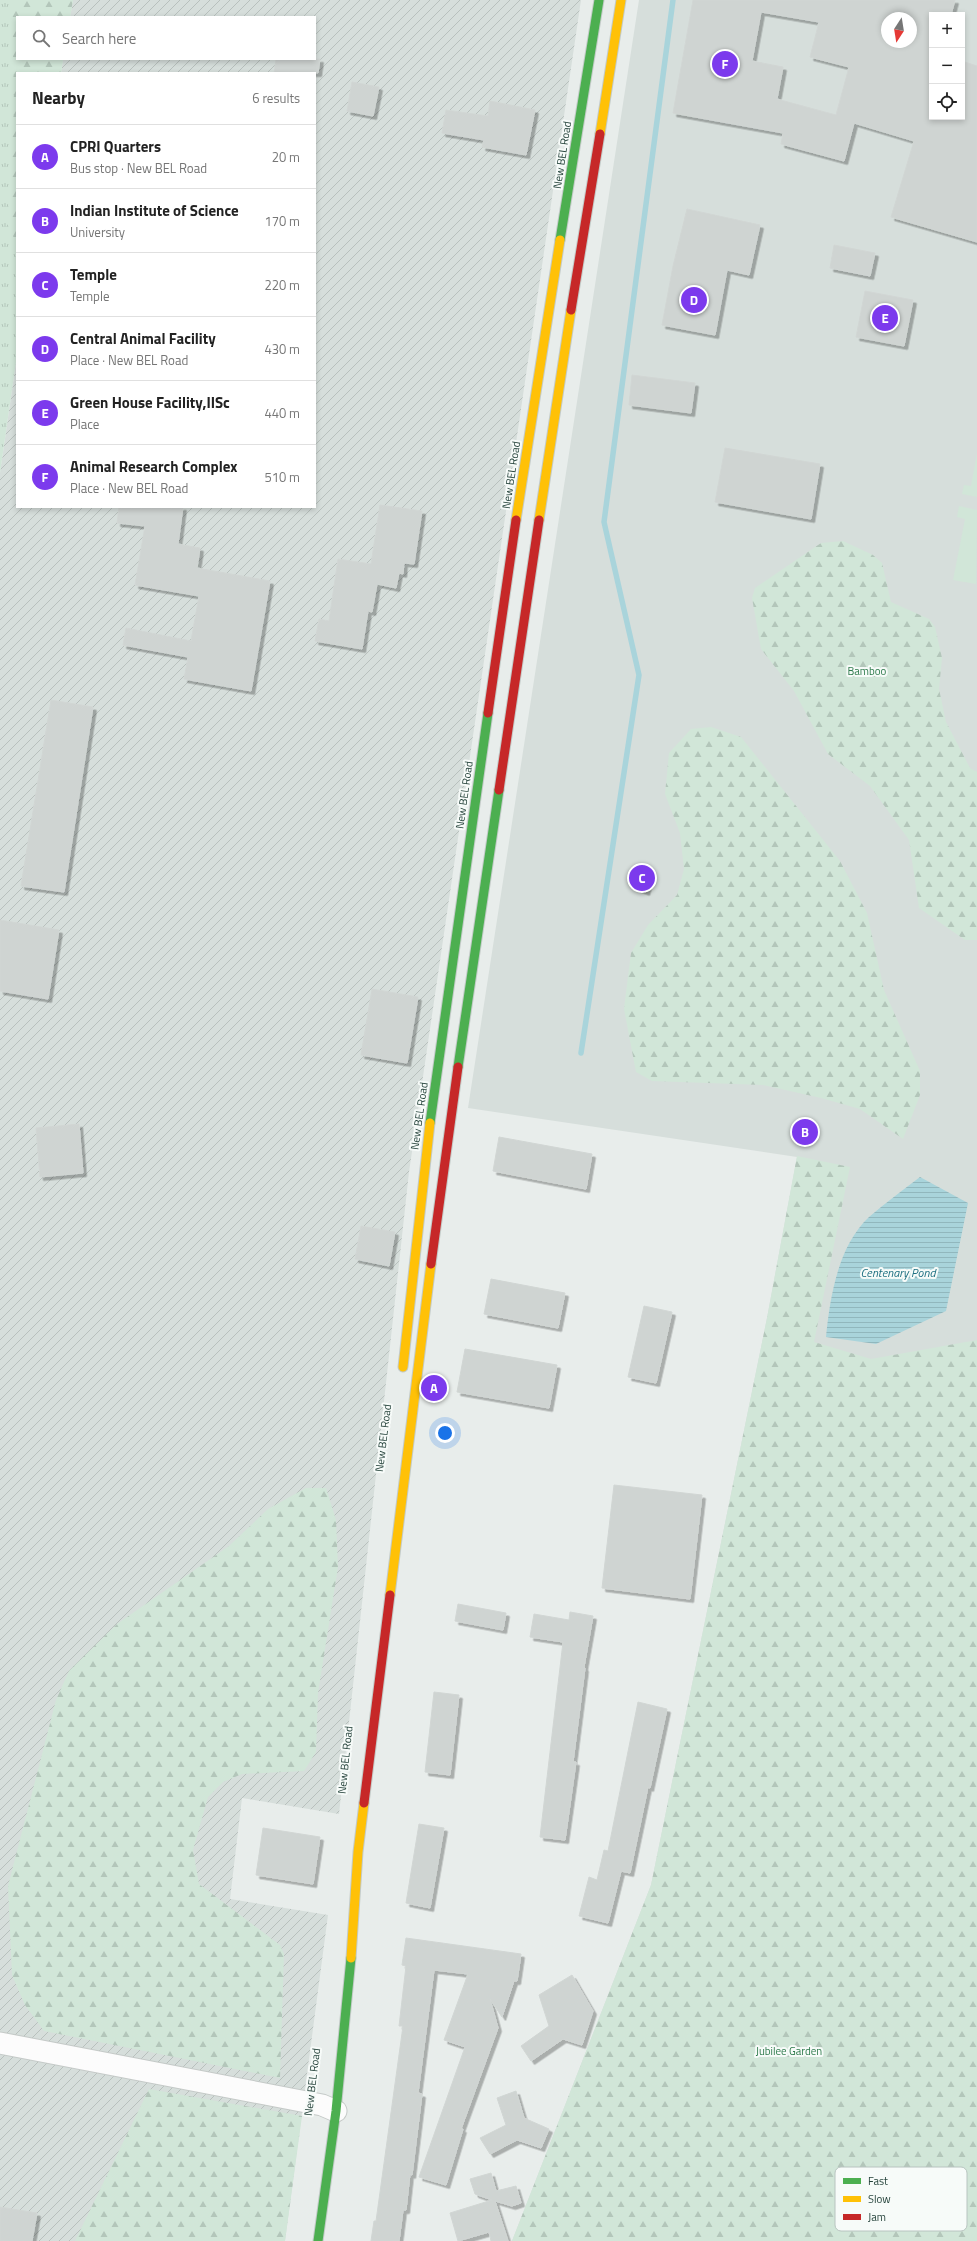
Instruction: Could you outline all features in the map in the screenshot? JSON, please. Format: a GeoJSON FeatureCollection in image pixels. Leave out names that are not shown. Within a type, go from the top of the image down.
{"type":"FeatureCollection","features":[{"type":"Feature","properties":{"kind":"main road","name":"New BEL Road"},"geometry":{"type":"LineString","coordinates":[[402,1377],[423,1169],[516,514],[599,0]]}},
{"type":"Feature","properties":{"kind":"main road","name":"New BEL Road"},"geometry":{"type":"LineString","coordinates":[[318,2241],[325,2106],[350,1981],[358,1852],[442,1172],[547,464],[621,0]]}},
{"type":"Feature","properties":{"kind":"street"},"geometry":{"type":"LineString","coordinates":[[0,2044],[325,2106]]}},
{"type":"Feature","properties":{"kind":"shaded area"},"geometry":{"type":"Polygon","coordinates":[[[73,0],[581,0],[409,1172],[339,1814],[242,1798],[230,1899],[328,1915],[285,2241],[0,2241],[0,473],[16,362],[16,508],[316,508],[316,72],[61,72],[63,60],[316,60],[316,16],[70,16],[73,0]]]}},
{"type":"Feature","properties":{"kind":"shaded area"},"geometry":{"type":"Polygon","coordinates":[[[639,0],[977,0],[977,2241],[512,2241],[651,1885],[767,1318],[797,1157],[468,1108],[639,0]]]}},
{"type":"Feature","properties":{"kind":"green space"},"geometry":{"type":"Polygon","coordinates":[[[0,0],[73,0],[70,16],[16,16],[16,60],[63,60],[61,72],[16,72],[16,362],[0,473],[0,0]]]}},
{"type":"Feature","properties":{"kind":"green space"},"geometry":{"type":"Polygon","coordinates":[[[12,0],[73,0],[70,16],[16,16],[16,60],[63,60],[61,72],[16,72],[16,242],[7,224],[14,107],[12,0]]]}},
{"type":"Feature","properties":{"kind":"green space"},"geometry":{"type":"Polygon","coordinates":[[[977,453],[977,497],[962,494],[964,485],[971,486],[977,453]]]}},
{"type":"Feature","properties":{"kind":"green space"},"geometry":{"type":"Polygon","coordinates":[[[959,506],[977,510],[976,584],[953,580],[965,519],[957,517],[959,506]]]}},
{"type":"Feature","properties":{"kind":"green space","name":"Bamboo"},"geometry":{"type":"Polygon","coordinates":[[[843,541],[873,555],[882,563],[891,602],[929,619],[935,627],[942,658],[939,689],[946,722],[970,768],[977,772],[977,940],[965,940],[919,908],[909,840],[870,786],[828,754],[794,691],[761,649],[752,598],[755,588],[821,543],[843,541]]]}},
{"type":"Feature","properties":{"kind":"green space"},"geometry":{"type":"Polygon","coordinates":[[[711,727],[741,737],[840,861],[867,913],[884,990],[920,1071],[920,1095],[903,1139],[860,1109],[821,1098],[763,1085],[652,1081],[636,1072],[624,1009],[631,953],[648,925],[677,895],[684,869],[680,833],[665,794],[669,753],[691,729],[711,727]]]}},
{"type":"Feature","properties":{"kind":"green space","name":"Jubilee Garden"},"geometry":{"type":"Polygon","coordinates":[[[797,1156],[850,1167],[814,1342],[871,1359],[977,1340],[977,2241],[512,2241],[651,1885],[767,1318],[797,1156]]]}},
{"type":"Feature","properties":{"kind":"green space"},"geometry":{"type":"Polygon","coordinates":[[[306,1488],[326,1488],[336,1520],[338,1567],[318,1693],[316,1752],[304,1771],[242,1774],[223,1782],[208,1797],[193,1850],[199,1884],[280,1945],[284,1954],[280,2078],[44,2031],[25,2005],[12,1975],[8,1886],[56,1700],[69,1671],[117,1624],[229,1546],[268,1509],[306,1488]]]}},
{"type":"Feature","properties":{"kind":"green space"},"geometry":{"type":"Polygon","coordinates":[[[149,2089],[302,2116],[285,2241],[75,2241],[149,2089]]]}},
{"type":"Feature","properties":{"kind":"water","name":"Centenary Pond"},"geometry":{"type":"Polygon","coordinates":[[[920,1177],[968,1203],[946,1311],[876,1344],[826,1337],[830,1305],[837,1273],[850,1242],[858,1229],[869,1217],[920,1177]]]}},
{"type":"Feature","properties":{"kind":"building"},"geometry":{"type":"Polygon","coordinates":[[[693,0],[955,0],[952,12],[929,12],[929,120],[965,120],[965,62],[977,66],[977,242],[891,217],[914,141],[854,123],[844,161],[781,144],[783,133],[673,113],[693,0]],[[761,12],[752,61],[783,67],[777,99],[836,115],[849,67],[810,57],[819,22],[761,12]]]}},
{"type":"Feature","properties":{"kind":"building"},"geometry":{"type":"Polygon","coordinates":[[[320,59],[318,73],[274,72],[276,60],[320,59]]]}},
{"type":"Feature","properties":{"kind":"building"},"geometry":{"type":"Polygon","coordinates":[[[352,82],[379,87],[373,116],[347,111],[352,82]]]}},
{"type":"Feature","properties":{"kind":"building"},"geometry":{"type":"Polygon","coordinates":[[[490,101],[535,110],[526,155],[482,147],[484,140],[442,133],[446,110],[488,116],[490,101]]]}},
{"type":"Feature","properties":{"kind":"building"},"geometry":{"type":"Polygon","coordinates":[[[687,209],[760,225],[749,275],[727,270],[715,335],[662,325],[673,266],[687,209]]]}},
{"type":"Feature","properties":{"kind":"building"},"geometry":{"type":"Polygon","coordinates":[[[834,245],[875,253],[870,276],[830,268],[834,245]]]}},
{"type":"Feature","properties":{"kind":"building"},"geometry":{"type":"Polygon","coordinates":[[[865,291],[913,300],[904,346],[856,337],[865,291]]]}},
{"type":"Feature","properties":{"kind":"building"},"geometry":{"type":"Polygon","coordinates":[[[632,375],[695,383],[691,413],[629,405],[632,375]]]}},
{"type":"Feature","properties":{"kind":"building"},"geometry":{"type":"Polygon","coordinates":[[[725,448],[820,464],[811,519],[715,502],[725,448]]]}},
{"type":"Feature","properties":{"kind":"building"},"geometry":{"type":"Polygon","coordinates":[[[380,505],[422,511],[414,564],[404,563],[403,574],[399,573],[396,588],[377,584],[372,612],[368,611],[362,649],[315,641],[319,619],[329,621],[338,559],[371,564],[380,505]]]}},
{"type":"Feature","properties":{"kind":"building"},"geometry":{"type":"Polygon","coordinates":[[[119,508],[183,508],[178,544],[200,548],[197,568],[270,581],[251,691],[184,679],[188,657],[123,645],[126,628],[191,641],[199,596],[135,585],[145,526],[117,523],[119,508]]]}},
{"type":"Feature","properties":{"kind":"building"},"geometry":{"type":"Polygon","coordinates":[[[51,700],[93,707],[64,892],[21,886],[51,700]]]}},
{"type":"Feature","properties":{"kind":"building"},"geometry":{"type":"Polygon","coordinates":[[[637,864],[652,871],[646,892],[631,886],[637,864]]]}},
{"type":"Feature","properties":{"kind":"building"},"geometry":{"type":"Polygon","coordinates":[[[0,920],[59,930],[48,999],[0,991],[0,920]]]}},
{"type":"Feature","properties":{"kind":"building"},"geometry":{"type":"Polygon","coordinates":[[[372,989],[418,997],[407,1063],[361,1055],[372,989]]]}},
{"type":"Feature","properties":{"kind":"building"},"geometry":{"type":"Polygon","coordinates":[[[79,1124],[83,1173],[40,1177],[36,1128],[79,1124]]]}},
{"type":"Feature","properties":{"kind":"building"},"geometry":{"type":"Polygon","coordinates":[[[499,1137],[592,1154],[586,1189],[493,1171],[499,1137]]]}},
{"type":"Feature","properties":{"kind":"building"},"geometry":{"type":"Polygon","coordinates":[[[361,1226],[395,1232],[389,1266],[355,1259],[361,1226]]]}},
{"type":"Feature","properties":{"kind":"building"},"geometry":{"type":"Polygon","coordinates":[[[491,1279],[565,1293],[558,1328],[484,1314],[491,1279]]]}},
{"type":"Feature","properties":{"kind":"building"},"geometry":{"type":"Polygon","coordinates":[[[644,1306],[672,1312],[656,1383],[628,1377],[644,1306]]]}},
{"type":"Feature","properties":{"kind":"building"},"geometry":{"type":"Polygon","coordinates":[[[465,1349],[557,1365],[549,1408],[457,1392],[465,1349]]]}},
{"type":"Feature","properties":{"kind":"building"},"geometry":{"type":"Polygon","coordinates":[[[614,1485],[702,1495],[690,1599],[602,1588],[614,1485]]]}},
{"type":"Feature","properties":{"kind":"building"},"geometry":{"type":"Polygon","coordinates":[[[458,1604],[506,1613],[503,1630],[455,1621],[458,1604]]]}},
{"type":"Feature","properties":{"kind":"building"},"geometry":{"type":"Polygon","coordinates":[[[570,1612],[593,1616],[584,1667],[573,1762],[576,1762],[565,1840],[540,1837],[563,1642],[530,1637],[534,1614],[569,1620],[570,1612]]]}},
{"type":"Feature","properties":{"kind":"building"},"geometry":{"type":"Polygon","coordinates":[[[434,1692],[459,1695],[450,1775],[425,1772],[434,1692]]]}},
{"type":"Feature","properties":{"kind":"building"},"geometry":{"type":"Polygon","coordinates":[[[638,1702],[667,1709],[650,1788],[648,1787],[630,1873],[621,1871],[608,1923],[579,1916],[589,1877],[597,1880],[604,1850],[608,1851],[638,1702]]]}},
{"type":"Feature","properties":{"kind":"building"},"geometry":{"type":"Polygon","coordinates":[[[419,1824],[444,1828],[430,1908],[406,1903],[419,1824]]]}},
{"type":"Feature","properties":{"kind":"building"},"geometry":{"type":"Polygon","coordinates":[[[263,1828],[320,1837],[313,1884],[256,1875],[263,1828]]]}},
{"type":"Feature","properties":{"kind":"building"},"geometry":{"type":"Polygon","coordinates":[[[406,1938],[521,1954],[517,1981],[514,1981],[502,2017],[490,1999],[498,2028],[461,2129],[463,2129],[446,2185],[419,2177],[465,2047],[444,2040],[468,1974],[434,1970],[418,2093],[422,2094],[412,2175],[410,2174],[406,2210],[403,2210],[399,2241],[371,2241],[374,2221],[376,2221],[403,2026],[399,2026],[406,1966],[402,1965],[406,1938]]]}},
{"type":"Feature","properties":{"kind":"building"},"geometry":{"type":"Polygon","coordinates":[[[572,1975],[593,2011],[582,2045],[563,2039],[531,2061],[521,2046],[549,2026],[539,1995],[572,1975]]]}},
{"type":"Feature","properties":{"kind":"building"},"geometry":{"type":"Polygon","coordinates":[[[516,2091],[524,2118],[549,2129],[541,2148],[517,2140],[490,2154],[480,2138],[506,2125],[497,2098],[516,2091]]]}},
{"type":"Feature","properties":{"kind":"building"},"geometry":{"type":"Polygon","coordinates":[[[491,2173],[496,2191],[516,2186],[521,2203],[512,2206],[495,2201],[508,2241],[491,2241],[489,2232],[458,2241],[450,2213],[492,2200],[475,2194],[470,2179],[491,2173]]]}},
{"type":"Feature","properties":{"kind":"building"},"geometry":{"type":"Polygon","coordinates":[[[0,2207],[37,2213],[32,2241],[0,2241],[0,2207]]]}},
{"type":"Feature","properties":{"kind":"waterway"},"geometry":{"type":"LineString","coordinates":[[581,1053],[639,675],[604,522],[673,0]]}},
{"type":"Feature","properties":{"kind":"traffic: fast"},"geometry":{"type":"LineString","coordinates":[[560,240],[599,0]]}},
{"type":"Feature","properties":{"kind":"traffic: fast"},"geometry":{"type":"LineString","coordinates":[[430,1123],[488,713]]}},
{"type":"Feature","properties":{"kind":"traffic: fast"},"geometry":{"type":"LineString","coordinates":[[458,1067],[499,790]]}},
{"type":"Feature","properties":{"kind":"traffic: fast"},"geometry":{"type":"LineString","coordinates":[[318,2241],[336,2111],[351,1958]]}},
{"type":"Feature","properties":{"kind":"traffic: slow"},"geometry":{"type":"LineString","coordinates":[[600,134],[621,0]]}},
{"type":"Feature","properties":{"kind":"traffic: slow"},"geometry":{"type":"LineString","coordinates":[[516,520],[560,240]]}},
{"type":"Feature","properties":{"kind":"traffic: slow"},"geometry":{"type":"LineString","coordinates":[[539,520],[571,310]]}},
{"type":"Feature","properties":{"kind":"traffic: slow"},"geometry":{"type":"LineString","coordinates":[[403,1367],[430,1123]]}},
{"type":"Feature","properties":{"kind":"traffic: slow"},"geometry":{"type":"LineString","coordinates":[[390,1595],[431,1264]]}},
{"type":"Feature","properties":{"kind":"traffic: slow"},"geometry":{"type":"LineString","coordinates":[[351,1958],[358,1852],[364,1803]]}},
{"type":"Feature","properties":{"kind":"traffic: jam"},"geometry":{"type":"LineString","coordinates":[[571,310],[600,134]]}},
{"type":"Feature","properties":{"kind":"traffic: jam"},"geometry":{"type":"LineString","coordinates":[[488,713],[516,520]]}},
{"type":"Feature","properties":{"kind":"traffic: jam"},"geometry":{"type":"LineString","coordinates":[[499,790],[539,520]]}},
{"type":"Feature","properties":{"kind":"traffic: jam"},"geometry":{"type":"LineString","coordinates":[[431,1264],[458,1067]]}},
{"type":"Feature","properties":{"kind":"traffic: jam"},"geometry":{"type":"LineString","coordinates":[[364,1803],[390,1595]]}},
{"type":"Feature","properties":{"kind":"place","name":"Animal Research Complex"},"geometry":{"type":"Point","coordinates":[725,64]}},
{"type":"Feature","properties":{"kind":"place","name":"Central Animal Facility"},"geometry":{"type":"Point","coordinates":[694,300]}},
{"type":"Feature","properties":{"kind":"place","name":"Green House Facility,IISc"},"geometry":{"type":"Point","coordinates":[885,318]}},
{"type":"Feature","properties":{"kind":"place","name":"Temple"},"geometry":{"type":"Point","coordinates":[642,878]}},
{"type":"Feature","properties":{"kind":"place","name":"Indian Institute of Science"},"geometry":{"type":"Point","coordinates":[805,1132]}},
{"type":"Feature","properties":{"kind":"place","name":"CPRI Quarters"},"geometry":{"type":"Point","coordinates":[434,1388]}}]}
